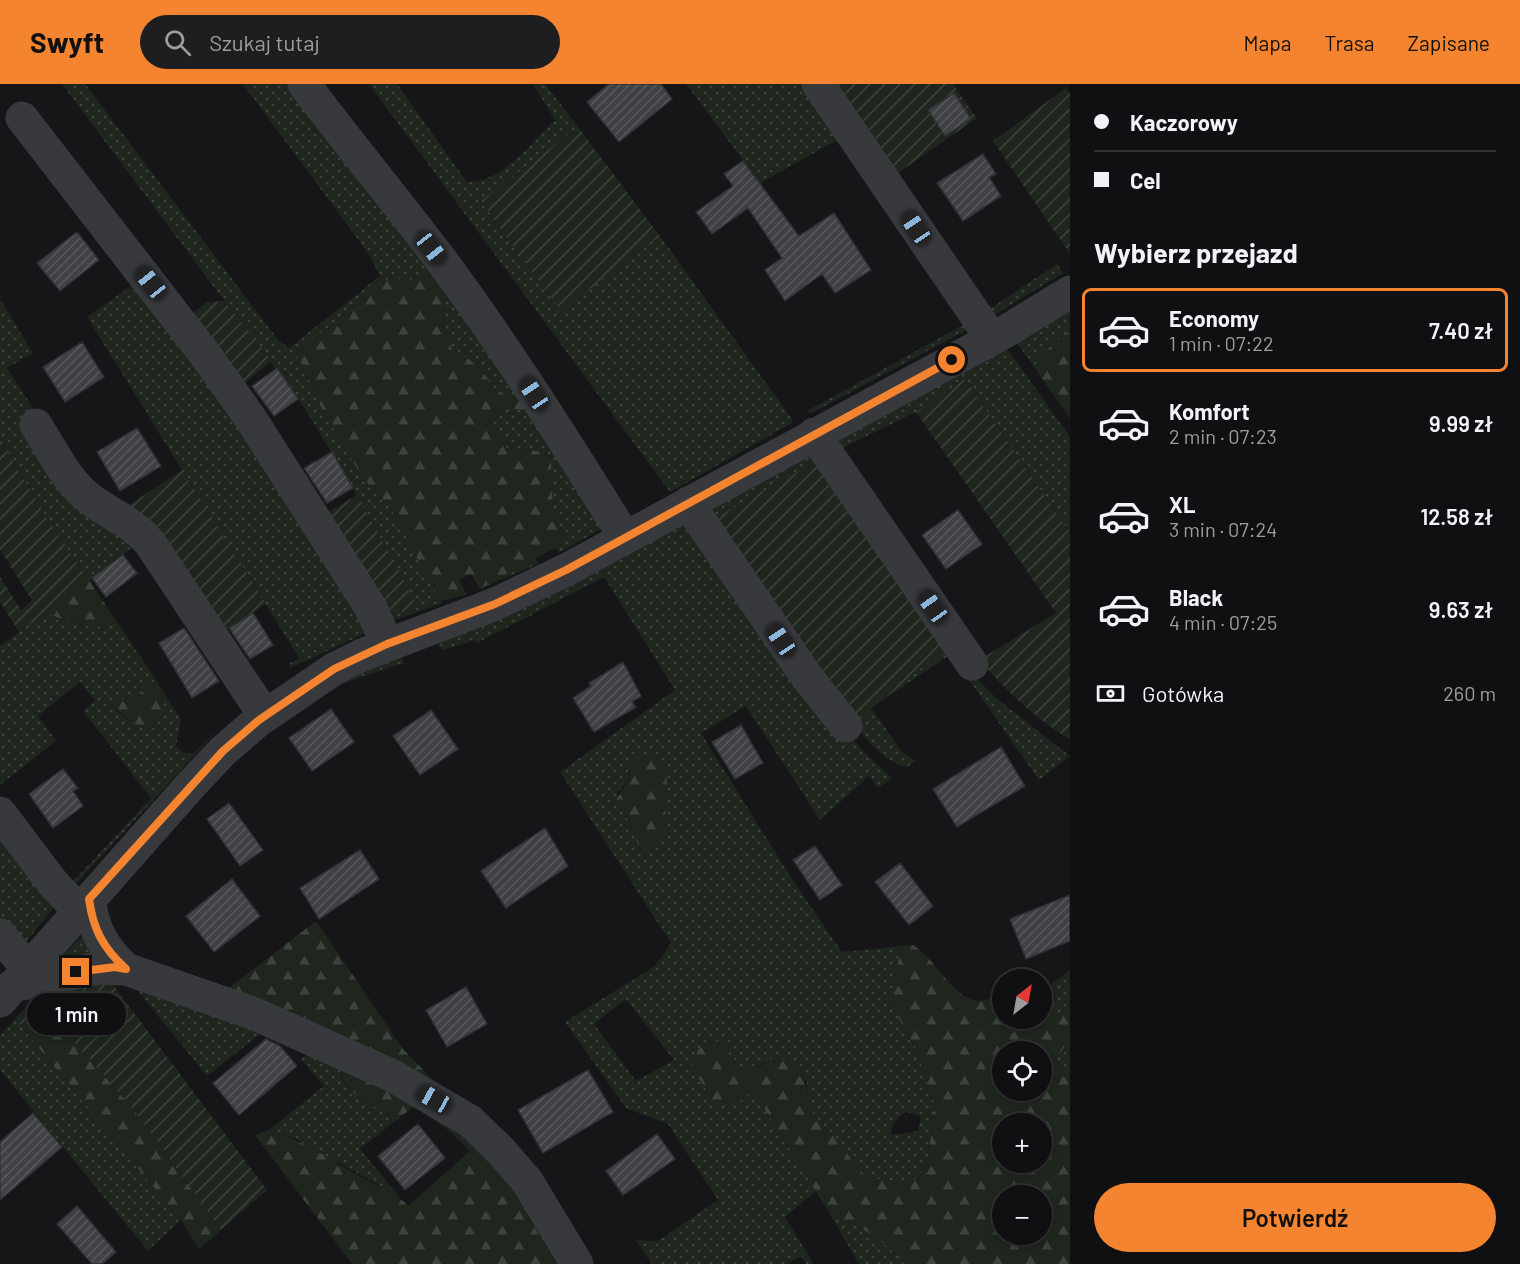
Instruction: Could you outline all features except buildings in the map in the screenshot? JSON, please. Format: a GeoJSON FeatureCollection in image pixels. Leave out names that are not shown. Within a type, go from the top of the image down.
{"type":"FeatureCollection","features":[{"type":"Feature","properties":{"kind":"street"},"geometry":{"type":"LineString","coordinates":[[304,84],[476,310],[534,394],[625,538]]}},
{"type":"Feature","properties":{"kind":"street"},"geometry":{"type":"LineString","coordinates":[[818,84],[992,339]]}},
{"type":"Feature","properties":{"kind":"street"},"geometry":{"type":"LineString","coordinates":[[22,118],[151,283],[226,384],[371,608],[387,644]]}},
{"type":"Feature","properties":{"kind":"street"},"geometry":{"type":"LineString","coordinates":[[13,985],[223,751],[265,716],[334,669],[387,644],[495,604],[566,570],[992,339],[1070,292]]}},
{"type":"Feature","properties":{"kind":"street"},"geometry":{"type":"LineString","coordinates":[[36,425],[79,489],[92,500],[132,524],[150,543],[265,716]]}},
{"type":"Feature","properties":{"kind":"street"},"geometry":{"type":"LineString","coordinates":[[814,434],[972,664]]}},
{"type":"Feature","properties":{"kind":"street"},"geometry":{"type":"LineString","coordinates":[[688,503],[807,677],[846,726]]}},
{"type":"Feature","properties":{"kind":"street"},"geometry":{"type":"LineString","coordinates":[[0,813],[52,882],[84,905],[106,949],[126,969]]}},
{"type":"Feature","properties":{"kind":"street"},"geometry":{"type":"LineString","coordinates":[[0,935],[13,985]]}},
{"type":"Feature","properties":{"kind":"street"},"geometry":{"type":"LineString","coordinates":[[13,985],[99,968],[126,969],[255,1014],[391,1076],[470,1121],[500,1150],[526,1181],[577,1264]]}},
{"type":"Feature","properties":{"kind":"green space"},"geometry":{"type":"Polygon","coordinates":[[[62,84],[85,84],[279,341],[289,348],[380,276],[368,253],[243,84],[297,84],[445,276],[505,361],[609,525],[558,553],[556,547],[566,542],[553,512],[551,457],[530,449],[508,450],[489,420],[500,410],[524,411],[525,405],[492,388],[486,376],[476,365],[452,349],[443,326],[446,294],[440,292],[435,283],[437,273],[428,271],[415,279],[407,280],[392,276],[295,354],[301,362],[323,411],[362,477],[391,509],[442,603],[387,623],[297,479],[297,473],[388,617],[417,606],[353,488],[303,406],[62,84]]]}},
{"type":"Feature","properties":{"kind":"green space"},"geometry":{"type":"Polygon","coordinates":[[[369,84],[397,84],[467,182],[480,181],[504,169],[516,160],[555,120],[533,84],[545,84],[578,127],[481,201],[561,310],[660,236],[792,419],[792,423],[670,492],[369,84]]]}},
{"type":"Feature","properties":{"kind":"green space"},"geometry":{"type":"Polygon","coordinates":[[[686,84],[811,84],[841,138],[760,183],[686,84]]]}},
{"type":"Feature","properties":{"kind":"green space"},"geometry":{"type":"Polygon","coordinates":[[[832,84],[953,84],[977,118],[895,175],[832,84]]]}},
{"type":"Feature","properties":{"kind":"green space"},"geometry":{"type":"Polygon","coordinates":[[[1066,88],[1070,93],[1070,254],[993,141],[1066,88]]]}},
{"type":"Feature","properties":{"kind":"green space"},"geometry":{"type":"Polygon","coordinates":[[[578,127],[660,236],[561,311],[481,201],[578,127]]]}},
{"type":"Feature","properties":{"kind":"green space"},"geometry":{"type":"Polygon","coordinates":[[[1057,264],[1063,273],[988,319],[988,310],[1057,264]]]}},
{"type":"Feature","properties":{"kind":"green space"},"geometry":{"type":"Polygon","coordinates":[[[428,270],[437,273],[435,284],[440,292],[446,294],[443,326],[452,349],[476,365],[486,376],[492,388],[525,405],[525,411],[500,410],[489,420],[508,450],[530,449],[551,457],[553,512],[566,542],[480,589],[471,574],[459,580],[467,595],[440,601],[391,509],[362,477],[323,411],[301,362],[295,354],[392,276],[402,280],[411,280],[428,270]]]}},
{"type":"Feature","properties":{"kind":"green space"},"geometry":{"type":"Polygon","coordinates":[[[142,278],[368,632],[290,668],[289,664],[299,658],[87,317],[142,278]]]}},
{"type":"Feature","properties":{"kind":"green space"},"geometry":{"type":"Polygon","coordinates":[[[0,299],[33,353],[7,368],[50,434],[138,543],[89,580],[48,520],[0,438],[0,299]]]}},
{"type":"Feature","properties":{"kind":"green space"},"geometry":{"type":"Polygon","coordinates":[[[225,301],[271,361],[244,384],[191,314],[207,302],[225,301]]]}},
{"type":"Feature","properties":{"kind":"green space"},"geometry":{"type":"Polygon","coordinates":[[[1070,309],[1070,329],[1040,356],[1034,367],[1016,342],[1070,309]]]}},
{"type":"Feature","properties":{"kind":"green space"},"geometry":{"type":"Polygon","coordinates":[[[967,323],[970,328],[812,413],[807,411],[967,323]]]}},
{"type":"Feature","properties":{"kind":"green space"},"geometry":{"type":"Polygon","coordinates":[[[1070,329],[1070,419],[1034,367],[1040,356],[1070,329]]]}},
{"type":"Feature","properties":{"kind":"green space"},"geometry":{"type":"Polygon","coordinates":[[[1005,350],[1009,351],[1070,437],[1070,533],[965,379],[916,412],[834,452],[840,439],[1005,350]]]}},
{"type":"Feature","properties":{"kind":"green space"},"geometry":{"type":"Polygon","coordinates":[[[965,379],[1070,533],[1070,739],[1045,723],[999,682],[979,660],[1056,613],[916,412],[965,379]]]}},
{"type":"Feature","properties":{"kind":"green space"},"geometry":{"type":"Polygon","coordinates":[[[0,438],[48,520],[89,580],[19,632],[0,602],[0,577],[21,610],[32,600],[0,550],[0,438]]]}},
{"type":"Feature","properties":{"kind":"green space"},"geometry":{"type":"Polygon","coordinates":[[[806,457],[811,458],[973,675],[996,698],[1070,756],[1039,780],[951,654],[871,708],[711,521],[709,509],[806,457]]]}},
{"type":"Feature","properties":{"kind":"green space"},"geometry":{"type":"Polygon","coordinates":[[[817,461],[947,648],[853,723],[711,520],[817,461]]]}},
{"type":"Feature","properties":{"kind":"green space"},"geometry":{"type":"Polygon","coordinates":[[[182,470],[266,604],[219,634],[129,505],[182,470]]]}},
{"type":"Feature","properties":{"kind":"green space"},"geometry":{"type":"Polygon","coordinates":[[[357,495],[418,606],[388,617],[322,516],[357,495]]]}},
{"type":"Feature","properties":{"kind":"green space"},"geometry":{"type":"Polygon","coordinates":[[[689,523],[832,716],[860,748],[892,778],[878,788],[869,776],[820,820],[746,706],[701,733],[792,879],[842,952],[901,946],[890,1003],[915,1047],[935,1105],[927,1165],[913,1182],[875,1179],[859,1172],[839,1141],[813,1114],[808,1103],[807,1081],[764,1062],[754,1070],[741,1070],[712,1040],[698,1050],[751,1086],[816,1191],[785,1217],[814,1264],[806,1264],[801,1256],[787,1264],[652,1264],[635,1240],[658,1241],[718,1200],[668,1124],[626,1108],[565,1022],[655,966],[671,943],[560,772],[675,690],[604,577],[477,643],[475,640],[443,650],[438,644],[515,609],[689,523]],[[628,770],[629,778],[617,794],[638,844],[664,833],[667,778],[628,770]],[[626,999],[594,1024],[636,1081],[674,1060],[626,999]],[[904,1113],[892,1126],[890,1133],[893,1135],[918,1131],[921,1116],[904,1113]]]}},
{"type":"Feature","properties":{"kind":"green space"},"geometry":{"type":"Polygon","coordinates":[[[535,559],[538,564],[480,589],[535,559]]]}},
{"type":"Feature","properties":{"kind":"green space"},"geometry":{"type":"Polygon","coordinates":[[[89,580],[117,622],[90,626],[45,613],[89,580]]]}},
{"type":"Feature","properties":{"kind":"green space"},"geometry":{"type":"Polygon","coordinates":[[[45,613],[90,626],[117,622],[156,680],[146,686],[140,697],[114,700],[112,706],[125,717],[152,729],[165,712],[161,696],[162,690],[181,719],[176,746],[184,753],[193,754],[220,728],[73,887],[70,885],[151,798],[83,711],[95,701],[80,682],[38,716],[56,741],[0,785],[0,646],[45,613]]]}},
{"type":"Feature","properties":{"kind":"green space"},"geometry":{"type":"Polygon","coordinates":[[[402,658],[404,663],[338,685],[378,664],[402,658]]]}},
{"type":"Feature","properties":{"kind":"green space"},"geometry":{"type":"Polygon","coordinates":[[[156,680],[162,690],[161,696],[165,712],[152,729],[140,727],[112,706],[114,700],[140,697],[146,686],[156,680]]]}},
{"type":"Feature","properties":{"kind":"green space"},"geometry":{"type":"Polygon","coordinates":[[[871,708],[903,753],[916,761],[907,767],[891,761],[864,737],[853,723],[871,708]]]}},
{"type":"Feature","properties":{"kind":"green space"},"geometry":{"type":"Polygon","coordinates":[[[642,757],[654,758],[664,768],[667,778],[664,834],[659,843],[645,850],[638,844],[627,815],[614,804],[629,778],[631,762],[642,757]]]}},
{"type":"Feature","properties":{"kind":"green space"},"geometry":{"type":"Polygon","coordinates":[[[0,826],[58,902],[21,948],[0,921],[0,826]]]}},
{"type":"Feature","properties":{"kind":"green space"},"geometry":{"type":"Polygon","coordinates":[[[316,921],[403,1049],[434,1081],[425,1089],[220,995],[316,921]]]}},
{"type":"Feature","properties":{"kind":"green space"},"geometry":{"type":"Polygon","coordinates":[[[80,938],[84,938],[95,954],[56,962],[80,938]]]}},
{"type":"Feature","properties":{"kind":"green space"},"geometry":{"type":"Polygon","coordinates":[[[913,945],[924,953],[954,988],[965,996],[976,1001],[992,996],[992,1029],[1052,1029],[1052,1014],[1070,1014],[1070,1046],[1064,1048],[1055,1059],[1070,1083],[1070,1264],[905,1264],[871,1235],[831,1216],[751,1087],[749,1093],[737,1103],[726,1105],[714,1103],[692,1067],[698,1050],[712,1040],[724,1042],[741,1070],[754,1070],[774,1057],[786,1059],[802,1071],[813,1114],[839,1141],[859,1172],[875,1179],[913,1182],[927,1165],[935,1105],[915,1047],[890,1003],[901,946],[913,945]]]}},
{"type":"Feature","properties":{"kind":"green space"},"geometry":{"type":"Polygon","coordinates":[[[1070,970],[1070,1014],[1052,1014],[1052,1002],[1055,996],[1052,983],[1070,970]]]}},
{"type":"Feature","properties":{"kind":"green space"},"geometry":{"type":"Polygon","coordinates":[[[128,979],[269,1027],[207,1076],[128,979]]]}},
{"type":"Feature","properties":{"kind":"green space"},"geometry":{"type":"Polygon","coordinates":[[[110,981],[267,1190],[221,1230],[134,1110],[49,1013],[40,1012],[20,1025],[15,1019],[43,988],[110,981]]]}},
{"type":"Feature","properties":{"kind":"green space"},"geometry":{"type":"Polygon","coordinates":[[[40,1012],[49,1013],[134,1110],[221,1230],[199,1249],[181,1220],[20,1025],[40,1012]]]}},
{"type":"Feature","properties":{"kind":"green space"},"geometry":{"type":"Polygon","coordinates":[[[15,1019],[181,1220],[148,1251],[0,1070],[0,1035],[15,1019]]]}},
{"type":"Feature","properties":{"kind":"green space"},"geometry":{"type":"Polygon","coordinates":[[[307,1046],[320,1047],[379,1077],[435,1111],[461,1130],[509,1175],[531,1201],[568,1264],[557,1264],[516,1197],[451,1132],[398,1093],[340,1063],[340,1074],[351,1091],[370,1104],[399,1118],[360,1149],[400,1197],[294,1138],[269,1130],[324,1086],[301,1059],[313,1050],[307,1046]]]}},
{"type":"Feature","properties":{"kind":"green space"},"geometry":{"type":"Polygon","coordinates":[[[1070,1046],[1070,1083],[1055,1059],[1064,1048],[1070,1046]]]}},
{"type":"Feature","properties":{"kind":"green space"},"geometry":{"type":"Polygon","coordinates":[[[340,1063],[415,1106],[399,1118],[370,1104],[360,1098],[345,1083],[340,1063]]]}},
{"type":"Feature","properties":{"kind":"green space"},"geometry":{"type":"Polygon","coordinates":[[[269,1130],[320,1153],[394,1194],[408,1206],[470,1151],[516,1197],[557,1264],[352,1264],[255,1135],[269,1130]]]}},
{"type":"Feature","properties":{"kind":"green space"},"geometry":{"type":"Polygon","coordinates":[[[831,1216],[871,1235],[905,1264],[859,1264],[831,1216]]]}},
{"type":"Feature","properties":{"kind":"route"},"geometry":{"type":"LineString","coordinates":[[76,972],[115,967],[126,969],[106,949],[97,934],[89,899],[223,751],[293,695],[334,669],[362,655],[495,604],[566,570],[952,360]]}}]}
